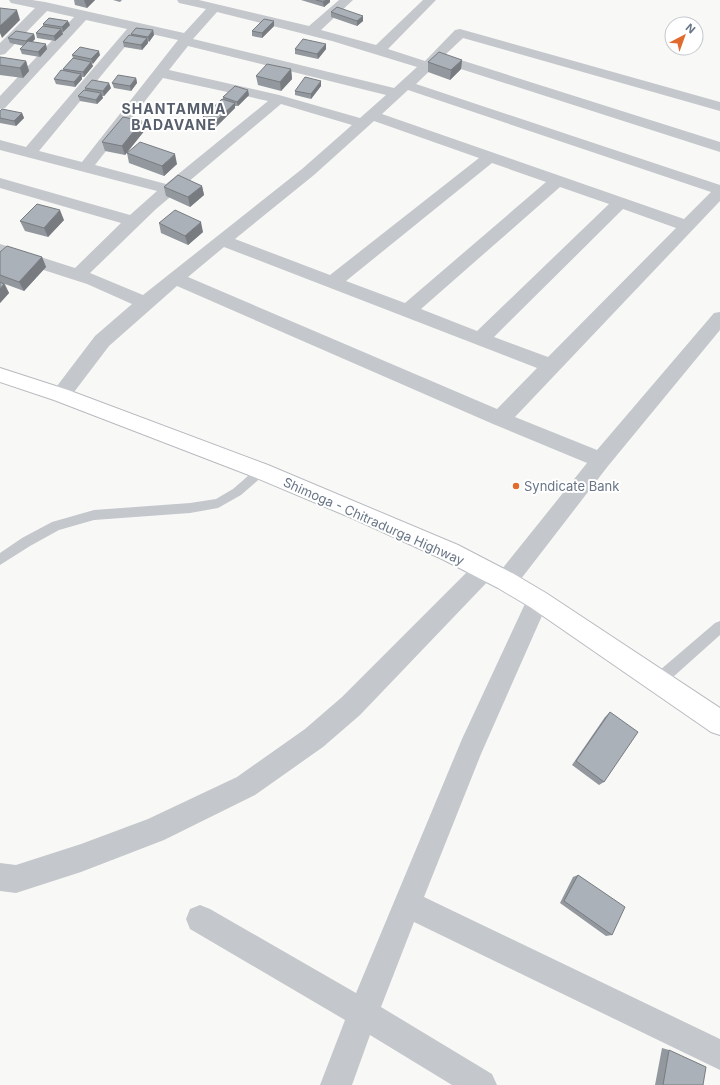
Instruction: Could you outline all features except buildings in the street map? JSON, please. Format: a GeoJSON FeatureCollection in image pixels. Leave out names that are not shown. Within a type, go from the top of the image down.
{"type":"FeatureCollection","features":[{"type":"Feature","properties":{"kind":"main road","name":"Shimoga - Chitradurga Highway"},"geometry":{"type":"LineString","coordinates":[[0,375],[61,395],[261,471],[450,552],[538,600],[720,723]]}},
{"type":"Feature","properties":{"kind":"street"},"geometry":{"type":"LineString","coordinates":[[15,0],[401,89],[720,191],[500,419]]}},
{"type":"Feature","properties":{"kind":"street"},"geometry":{"type":"LineString","coordinates":[[183,0],[215,7],[239,8],[311,32],[432,62],[720,147]]}},
{"type":"Feature","properties":{"kind":"street"},"geometry":{"type":"LineString","coordinates":[[311,32],[347,0]]}},
{"type":"Feature","properties":{"kind":"street"},"geometry":{"type":"LineString","coordinates":[[379,50],[430,0]]}},
{"type":"Feature","properties":{"kind":"street"},"geometry":{"type":"LineString","coordinates":[[0,51],[45,6]]}},
{"type":"Feature","properties":{"kind":"street"},"geometry":{"type":"LineString","coordinates":[[86,167],[186,39],[215,7]]}},
{"type":"Feature","properties":{"kind":"street"},"geometry":{"type":"LineString","coordinates":[[0,105],[83,15]]}},
{"type":"Feature","properties":{"kind":"street"},"geometry":{"type":"LineString","coordinates":[[30,152],[136,27]]}},
{"type":"Feature","properties":{"kind":"street"},"geometry":{"type":"LineString","coordinates":[[61,395],[102,341],[145,303],[308,172],[432,62],[460,33],[720,108]]}},
{"type":"Feature","properties":{"kind":"street"},"geometry":{"type":"LineString","coordinates":[[161,72],[367,119],[490,157],[687,226]]}},
{"type":"Feature","properties":{"kind":"street"},"geometry":{"type":"LineString","coordinates":[[78,276],[98,254],[168,189],[279,100]]}},
{"type":"Feature","properties":{"kind":"street"},"geometry":{"type":"LineString","coordinates":[[0,145],[168,189]]}},
{"type":"Feature","properties":{"kind":"street"},"geometry":{"type":"LineString","coordinates":[[333,282],[490,157]]}},
{"type":"Feature","properties":{"kind":"street"},"geometry":{"type":"LineString","coordinates":[[408,311],[558,180]]}},
{"type":"Feature","properties":{"kind":"street"},"geometry":{"type":"LineString","coordinates":[[0,183],[134,221]]}},
{"type":"Feature","properties":{"kind":"street"},"geometry":{"type":"LineString","coordinates":[[480,338],[620,203]]}},
{"type":"Feature","properties":{"kind":"street"},"geometry":{"type":"LineString","coordinates":[[222,240],[551,366]]}},
{"type":"Feature","properties":{"kind":"street"},"geometry":{"type":"LineString","coordinates":[[0,250],[93,280],[145,303]]}},
{"type":"Feature","properties":{"kind":"street"},"geometry":{"type":"LineString","coordinates":[[176,279],[500,419],[601,460]]}},
{"type":"Feature","properties":{"kind":"street"},"geometry":{"type":"LineString","coordinates":[[0,877],[16,879],[81,858],[154,830],[246,786],[314,738],[495,576],[601,460],[720,318]]}},
{"type":"Feature","properties":{"kind":"street"},"geometry":{"type":"LineString","coordinates":[[336,1085],[363,1013],[470,748],[538,600]]}},
{"type":"Feature","properties":{"kind":"street"},"geometry":{"type":"LineString","coordinates":[[408,904],[720,1055]]}},
{"type":"Feature","properties":{"kind":"street"},"geometry":{"type":"LineString","coordinates":[[200,919],[363,1013],[481,1085]]}},
{"type":"Feature","properties":{"kind":"lane"},"geometry":{"type":"LineString","coordinates":[[0,560],[26,542],[56,526],[94,515],[190,508],[218,504],[237,492],[261,471]]}},
{"type":"Feature","properties":{"kind":"lane"},"geometry":{"type":"LineString","coordinates":[[658,681],[720,627]]}},
{"type":"Feature","properties":{"kind":"place","name":"Syndicate Bank"},"geometry":{"type":"Point","coordinates":[516,486]}},
{"type":"Feature","properties":{"kind":"district","name":"SHANTAMMA BADAVANE"},"geometry":{"type":"Point","coordinates":[174,116]}}]}
